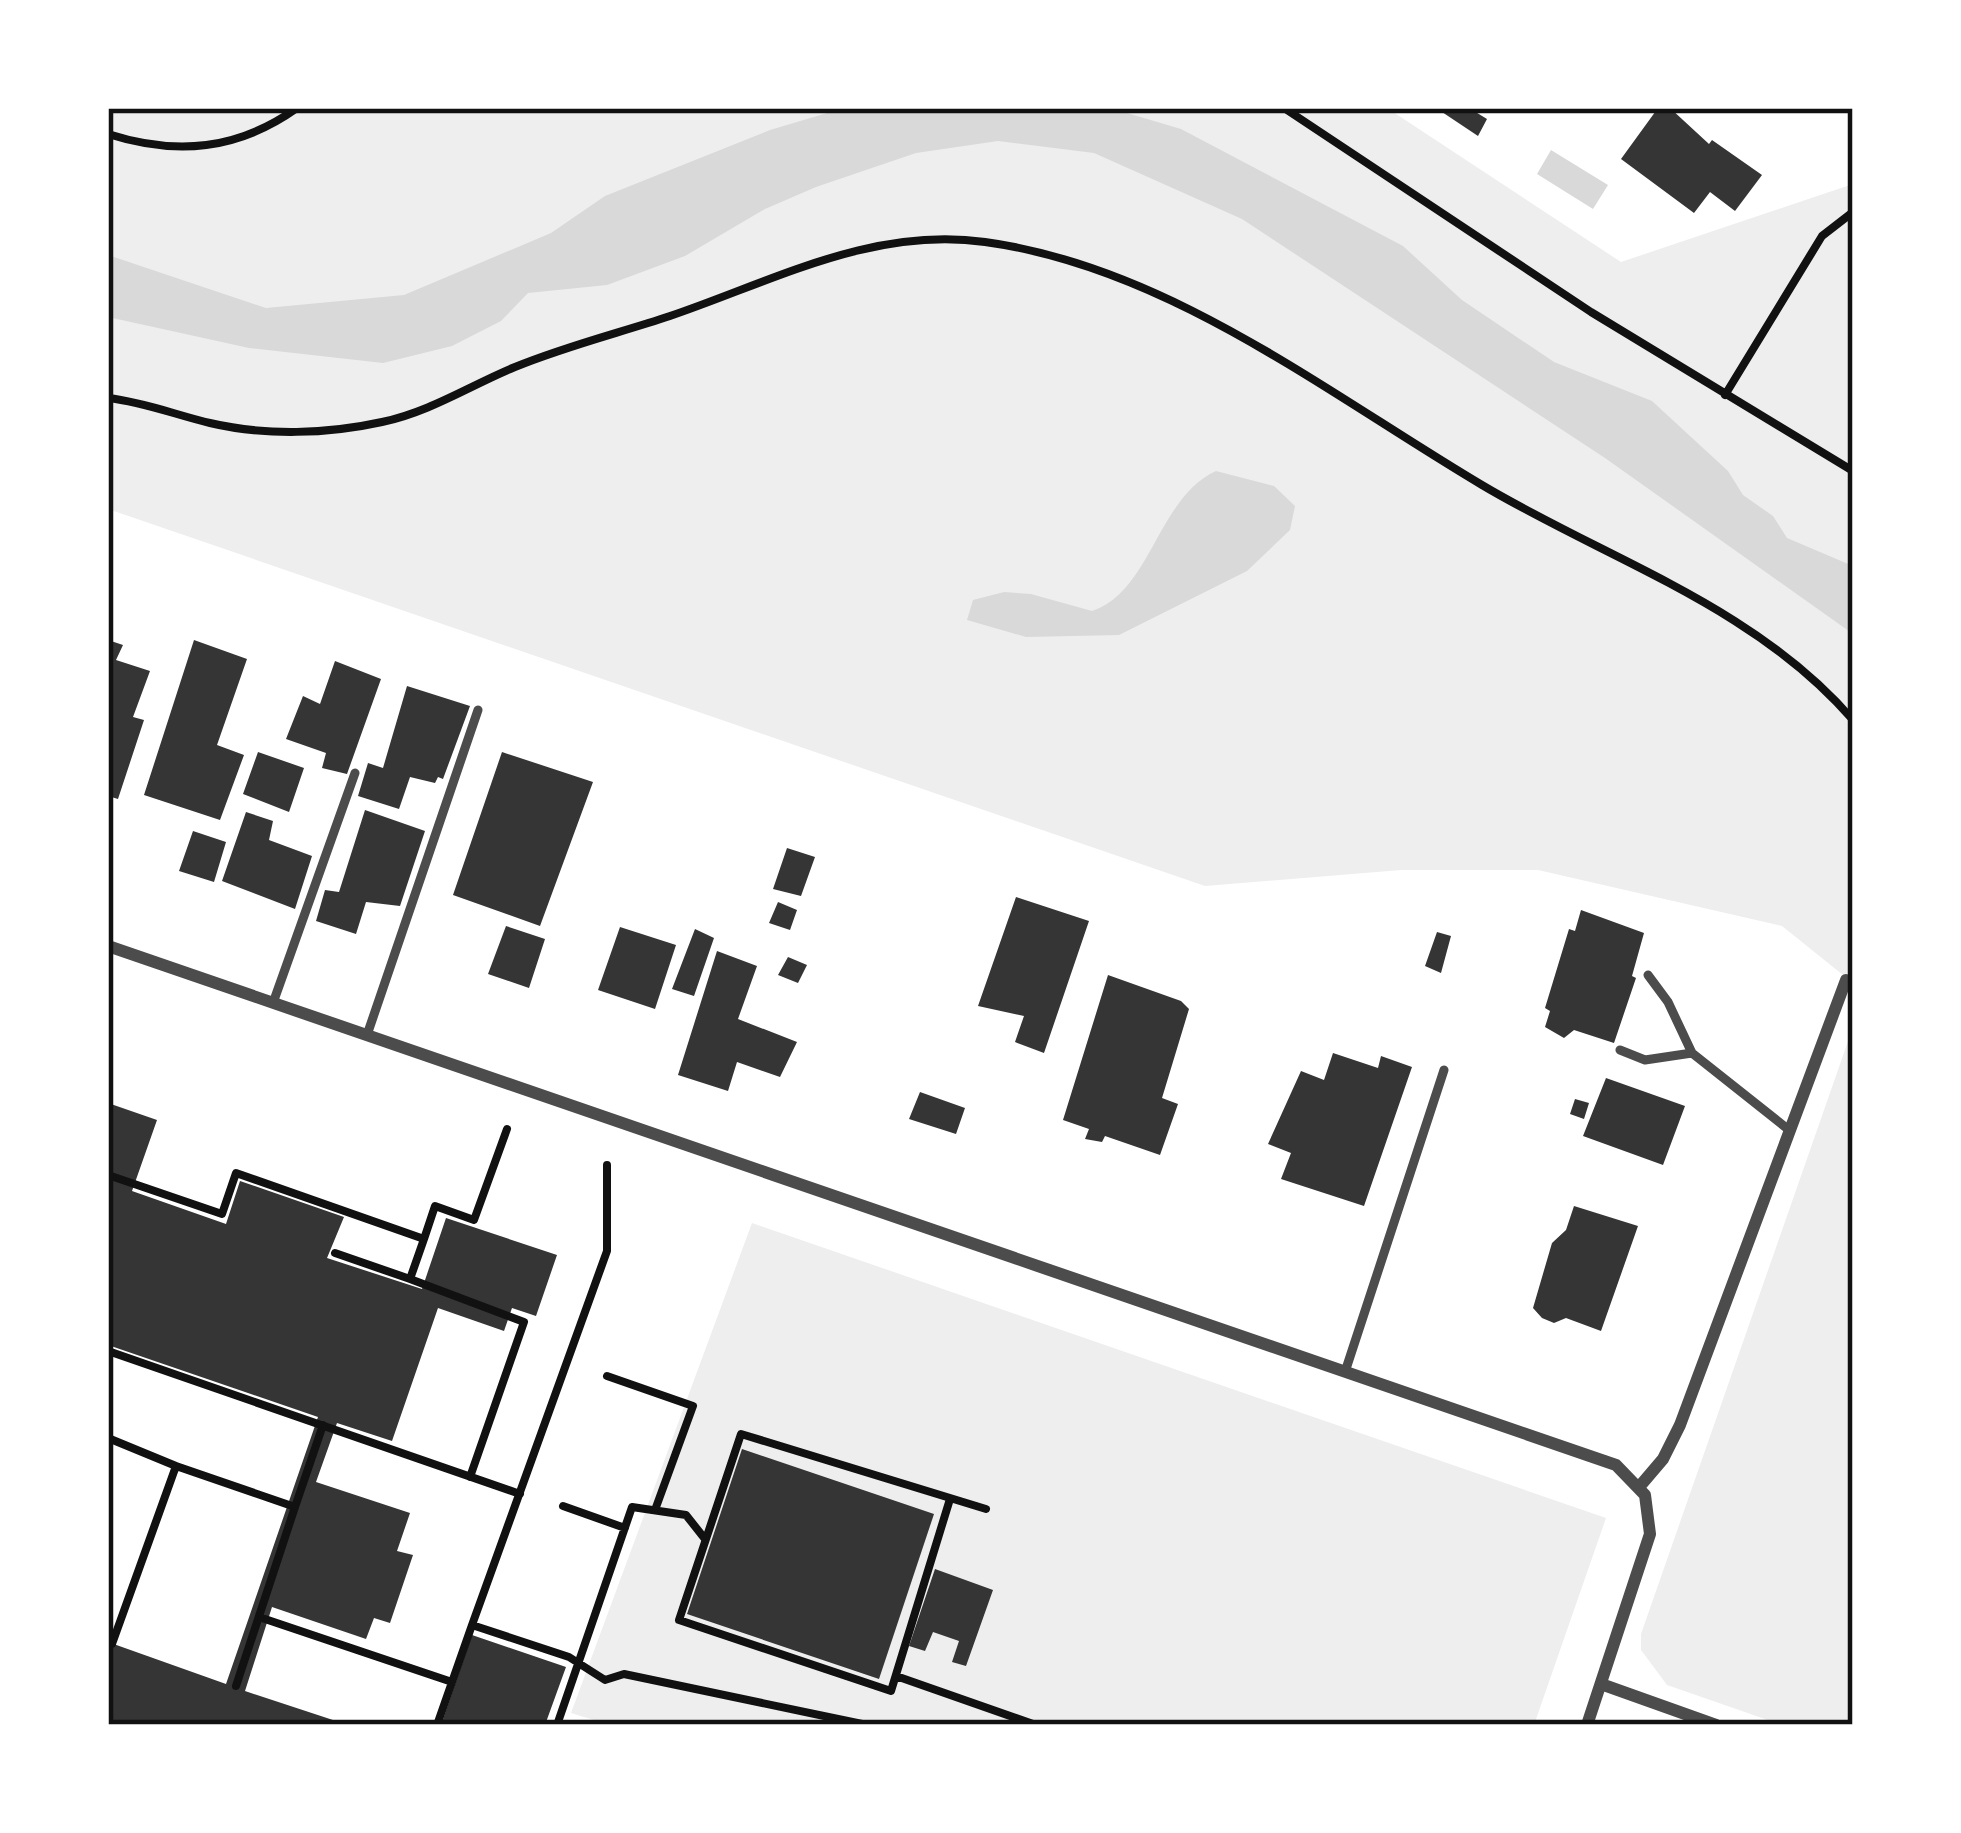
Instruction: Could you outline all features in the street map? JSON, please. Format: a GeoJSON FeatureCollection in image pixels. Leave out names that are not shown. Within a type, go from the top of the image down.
{"type":"FeatureCollection","features":[{"type":"Feature","properties":{"kind":"street"},"geometry":{"type":"LineString","coordinates":[[108,946],[1603,1458],[1640,1486],[1651,1520],[1644,1558],[1587,1725]]}},
{"type":"Feature","properties":{"kind":"street"},"geometry":{"type":"LineString","coordinates":[[1640,1486],[1664,1459],[1680,1425],[1846,980]]}},
{"type":"Feature","properties":{"kind":"street"},"geometry":{"type":"LineString","coordinates":[[1601,1684],[1716,1725]]}},
{"type":"Feature","properties":{"kind":"lane"},"geometry":{"type":"LineString","coordinates":[[367,1035],[478,710]]}},
{"type":"Feature","properties":{"kind":"lane"},"geometry":{"type":"LineString","coordinates":[[273,1003],[355,773]]}},
{"type":"Feature","properties":{"kind":"lane"},"geometry":{"type":"LineString","coordinates":[[1648,975],[1668,1002],[1692,1053],[1789,1130]]}},
{"type":"Feature","properties":{"kind":"lane"},"geometry":{"type":"LineString","coordinates":[[1620,1050],[1645,1060],[1692,1053]]}},
{"type":"Feature","properties":{"kind":"lane"},"geometry":{"type":"LineString","coordinates":[[1345,1372],[1444,1070]]}},
{"type":"Feature","properties":{"kind":"path"},"geometry":{"type":"LineString","coordinates":[[108,134],[160,147],[207,146],[243,139],[297,108]]}},
{"type":"Feature","properties":{"kind":"path"},"geometry":{"type":"LineString","coordinates":[[1290,110],[1725,395],[1853,471]]}},
{"type":"Feature","properties":{"kind":"path"},"geometry":{"type":"LineString","coordinates":[[1725,395],[1822,236],[1853,212]]}},
{"type":"Feature","properties":{"kind":"path"},"geometry":{"type":"LineString","coordinates":[[108,398],[212,424],[272,432],[382,422],[422,411],[559,350],[880,244],[946,238],[1021,248],[1104,272],[1162,299],[1310,379],[1516,504],[1720,610],[1787,660],[1853,720]]}},
{"type":"Feature","properties":{"kind":"path"},"geometry":{"type":"LineString","coordinates":[[410,1279],[435,1206],[474,1220],[507,1129]]}},
{"type":"Feature","properties":{"kind":"path"},"geometry":{"type":"LineString","coordinates":[[437,1725],[607,1251],[608,1165]]}},
{"type":"Feature","properties":{"kind":"path"},"geometry":{"type":"LineString","coordinates":[[108,1175],[222,1214],[236,1173],[424,1239]]}},
{"type":"Feature","properties":{"kind":"path"},"geometry":{"type":"LineString","coordinates":[[335,1253],[524,1322],[470,1477]]}},
{"type":"Feature","properties":{"kind":"path"},"geometry":{"type":"LineString","coordinates":[[108,1352],[520,1494]]}},
{"type":"Feature","properties":{"kind":"path"},"geometry":{"type":"LineString","coordinates":[[607,1376],[693,1406],[655,1510]]}},
{"type":"Feature","properties":{"kind":"path"},"geometry":{"type":"LineString","coordinates":[[236,1686],[323,1425]]}},
{"type":"Feature","properties":{"kind":"path"},"geometry":{"type":"LineString","coordinates":[[950,1498],[891,1691],[679,1620],[741,1434],[950,1498],[986,1510]]}},
{"type":"Feature","properties":{"kind":"path"},"geometry":{"type":"LineString","coordinates":[[108,1438],[296,1508]]}},
{"type":"Feature","properties":{"kind":"path"},"geometry":{"type":"LineString","coordinates":[[112,1644],[176,1466]]}},
{"type":"Feature","properties":{"kind":"path"},"geometry":{"type":"LineString","coordinates":[[563,1506],[625,1528]]}},
{"type":"Feature","properties":{"kind":"path"},"geometry":{"type":"LineString","coordinates":[[557,1725],[632,1507],[686,1515],[705,1539]]}},
{"type":"Feature","properties":{"kind":"path"},"geometry":{"type":"LineString","coordinates":[[260,1617],[452,1682]]}},
{"type":"Feature","properties":{"kind":"path"},"geometry":{"type":"LineString","coordinates":[[472,1625],[579,1664],[604,1680],[624,1674],[867,1725]]}},
{"type":"Feature","properties":{"kind":"path"},"geometry":{"type":"LineString","coordinates":[[896,1676],[1036,1725]]}},
{"type":"Feature","properties":{"kind":"shaded area"},"geometry":{"type":"Polygon","coordinates":[[[108,108],[1387,108],[1621,262],[1853,184],[1853,983],[1782,926],[1538,870],[1401,870],[1205,886],[108,509],[108,108]]]}},
{"type":"Feature","properties":{"kind":"shaded area"},"geometry":{"type":"Polygon","coordinates":[[[844,108],[1110,108],[1181,129],[1403,246],[1462,300],[1554,362],[1652,401],[1728,471],[1743,495],[1773,516],[1787,538],[1853,566],[1853,634],[1605,458],[1242,219],[1094,153],[998,141],[916,153],[816,187],[765,209],[685,256],[607,285],[528,293],[501,321],[452,346],[383,363],[249,348],[108,317],[108,255],[266,308],[404,295],[551,233],[605,196],[770,130],[844,108]]]}},
{"type":"Feature","properties":{"kind":"shaded area"},"geometry":{"type":"Polygon","coordinates":[[[1551,150],[1608,185],[1593,209],[1537,174],[1551,150]]]}},
{"type":"Feature","properties":{"kind":"shaded area"},"geometry":{"type":"Polygon","coordinates":[[[1216,471],[1274,486],[1295,506],[1290,530],[1247,571],[1119,635],[1026,637],[967,620],[973,600],[1004,592],[1031,594],[1092,611],[1112,601],[1142,565],[1180,502],[1216,471]]]}},
{"type":"Feature","properties":{"kind":"shaded area"},"geometry":{"type":"Polygon","coordinates":[[[1853,1027],[1853,1725],[1782,1725],[1667,1685],[1641,1650],[1641,1634],[1853,1027]]]}},
{"type":"Feature","properties":{"kind":"shaded area"},"geometry":{"type":"Polygon","coordinates":[[[752,1223],[1606,1518],[1534,1725],[610,1725],[571,1713],[752,1223]]]}},
{"type":"Feature","properties":{"kind":"building"},"geometry":{"type":"Polygon","coordinates":[[[1436,108],[1469,108],[1487,119],[1478,136],[1436,108]]]}},
{"type":"Feature","properties":{"kind":"building"},"geometry":{"type":"Polygon","coordinates":[[[1658,108],[1670,108],[1709,144],[1712,140],[1762,175],[1735,211],[1710,192],[1694,213],[1621,159],[1658,108]]]}},
{"type":"Feature","properties":{"kind":"building"},"geometry":{"type":"Polygon","coordinates":[[[108,640],[123,645],[116,660],[150,671],[133,717],[144,720],[118,799],[108,796],[108,640]]]}},
{"type":"Feature","properties":{"kind":"building"},"geometry":{"type":"Polygon","coordinates":[[[194,640],[247,659],[217,745],[244,755],[220,820],[144,795],[194,640]]]}},
{"type":"Feature","properties":{"kind":"building"},"geometry":{"type":"Polygon","coordinates":[[[335,661],[381,679],[347,774],[322,768],[326,753],[286,739],[303,696],[320,704],[335,661]]]}},
{"type":"Feature","properties":{"kind":"building"},"geometry":{"type":"Polygon","coordinates":[[[407,686],[470,706],[443,779],[438,777],[435,783],[410,777],[399,809],[358,796],[368,763],[383,768],[407,686]]]}},
{"type":"Feature","properties":{"kind":"building"},"geometry":{"type":"Polygon","coordinates":[[[258,752],[304,768],[289,812],[243,794],[258,752]]]}},
{"type":"Feature","properties":{"kind":"building"},"geometry":{"type":"Polygon","coordinates":[[[502,752],[593,782],[540,926],[453,895],[502,752]]]}},
{"type":"Feature","properties":{"kind":"building"},"geometry":{"type":"Polygon","coordinates":[[[365,810],[425,831],[400,906],[366,902],[356,934],[316,921],[325,890],[339,892],[365,810]]]}},
{"type":"Feature","properties":{"kind":"building"},"geometry":{"type":"Polygon","coordinates":[[[246,812],[273,821],[269,840],[312,856],[295,909],[222,881],[246,812]]]}},
{"type":"Feature","properties":{"kind":"building"},"geometry":{"type":"Polygon","coordinates":[[[193,831],[226,842],[214,882],[179,871],[193,831]]]}},
{"type":"Feature","properties":{"kind":"building"},"geometry":{"type":"Polygon","coordinates":[[[787,848],[815,857],[801,896],[773,889],[787,848]]]}},
{"type":"Feature","properties":{"kind":"building"},"geometry":{"type":"Polygon","coordinates":[[[1016,897],[1089,921],[1044,1053],[1015,1042],[1024,1016],[978,1006],[1016,897]]]}},
{"type":"Feature","properties":{"kind":"building"},"geometry":{"type":"Polygon","coordinates":[[[778,902],[797,910],[790,930],[769,923],[778,902]]]}},
{"type":"Feature","properties":{"kind":"building"},"geometry":{"type":"Polygon","coordinates":[[[1581,910],[1644,933],[1632,976],[1636,978],[1614,1043],[1574,1030],[1564,1038],[1545,1027],[1550,1011],[1545,1008],[1569,929],[1575,931],[1581,910]]]}},
{"type":"Feature","properties":{"kind":"building"},"geometry":{"type":"Polygon","coordinates":[[[506,926],[545,939],[529,988],[488,974],[506,926]]]}},
{"type":"Feature","properties":{"kind":"building"},"geometry":{"type":"Polygon","coordinates":[[[620,927],[676,945],[655,1009],[598,990],[620,927]]]}},
{"type":"Feature","properties":{"kind":"building"},"geometry":{"type":"Polygon","coordinates":[[[695,929],[714,938],[694,996],[672,989],[695,929]]]}},
{"type":"Feature","properties":{"kind":"building"},"geometry":{"type":"Polygon","coordinates":[[[1437,932],[1451,936],[1441,973],[1425,966],[1437,932]]]}},
{"type":"Feature","properties":{"kind":"building"},"geometry":{"type":"Polygon","coordinates":[[[717,951],[757,966],[738,1019],[797,1042],[780,1077],[737,1062],[728,1091],[678,1075],[717,951]]]}},
{"type":"Feature","properties":{"kind":"building"},"geometry":{"type":"Polygon","coordinates":[[[788,957],[807,965],[798,983],[778,975],[788,957]]]}},
{"type":"Feature","properties":{"kind":"building"},"geometry":{"type":"Polygon","coordinates":[[[1108,975],[1181,1001],[1189,1009],[1162,1098],[1178,1104],[1160,1155],[1105,1136],[1102,1142],[1085,1139],[1089,1129],[1063,1120],[1108,975]]]}},
{"type":"Feature","properties":{"kind":"building"},"geometry":{"type":"Polygon","coordinates":[[[1333,1053],[1378,1068],[1381,1056],[1412,1067],[1364,1206],[1281,1179],[1291,1153],[1268,1144],[1301,1071],[1324,1080],[1333,1053]]]}},
{"type":"Feature","properties":{"kind":"building"},"geometry":{"type":"Polygon","coordinates":[[[1606,1078],[1685,1106],[1663,1165],[1583,1136],[1606,1078]]]}},
{"type":"Feature","properties":{"kind":"building"},"geometry":{"type":"Polygon","coordinates":[[[920,1092],[965,1108],[956,1134],[909,1119],[920,1092]]]}},
{"type":"Feature","properties":{"kind":"building"},"geometry":{"type":"Polygon","coordinates":[[[1575,1099],[1589,1103],[1584,1119],[1570,1114],[1575,1099]]]}},
{"type":"Feature","properties":{"kind":"building"},"geometry":{"type":"Polygon","coordinates":[[[108,1103],[157,1120],[132,1191],[226,1224],[240,1181],[344,1217],[327,1258],[422,1289],[446,1218],[557,1255],[536,1316],[512,1308],[504,1331],[438,1308],[392,1441],[337,1423],[316,1482],[410,1513],[397,1551],[413,1555],[390,1623],[374,1618],[366,1639],[272,1607],[245,1691],[336,1721],[335,1725],[108,1725],[108,1642],[226,1684],[318,1417],[108,1345],[108,1103]]]}},
{"type":"Feature","properties":{"kind":"building"},"geometry":{"type":"Polygon","coordinates":[[[1574,1206],[1638,1226],[1601,1331],[1566,1318],[1554,1323],[1533,1308],[1552,1243],[1566,1230],[1574,1206]]]}},
{"type":"Feature","properties":{"kind":"building"},"geometry":{"type":"Polygon","coordinates":[[[742,1449],[934,1514],[879,1679],[687,1614],[742,1449]]]}},
{"type":"Feature","properties":{"kind":"building"},"geometry":{"type":"Polygon","coordinates":[[[935,1569],[993,1590],[966,1666],[952,1662],[959,1641],[933,1632],[925,1651],[909,1646],[935,1569]]]}},
{"type":"Feature","properties":{"kind":"building"},"geometry":{"type":"Polygon","coordinates":[[[472,1635],[566,1667],[545,1725],[441,1725],[472,1635]]]}}]}
